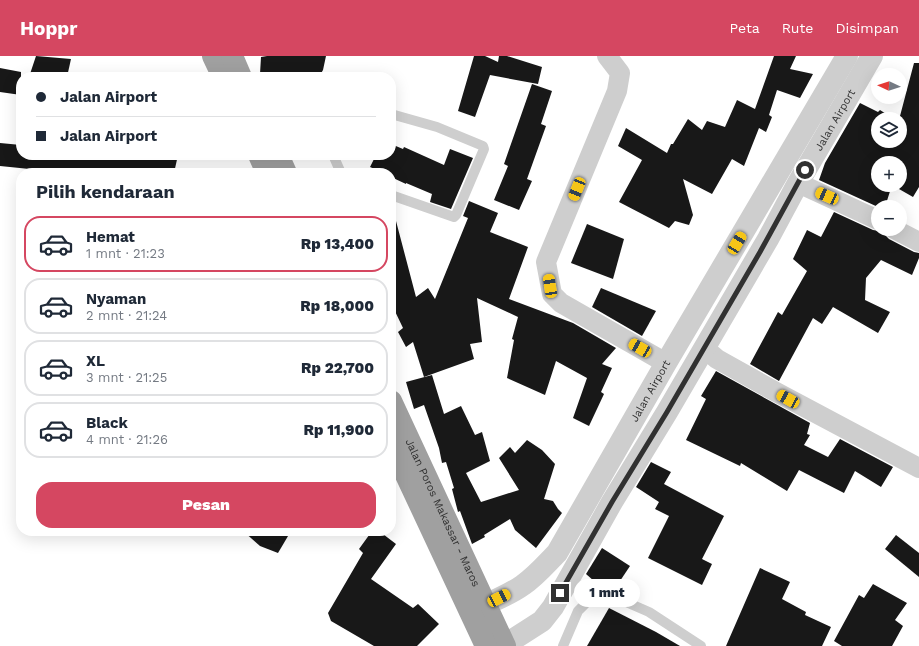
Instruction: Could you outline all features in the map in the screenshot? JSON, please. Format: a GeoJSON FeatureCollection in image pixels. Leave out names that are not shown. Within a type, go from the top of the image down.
{"type":"FeatureCollection","features":[{"type":"Feature","properties":{"kind":"highway"},"geometry":{"type":"LineString","coordinates":[[214,56],[221,72]]}},
{"type":"Feature","properties":{"kind":"highway"},"geometry":{"type":"LineString","coordinates":[[232,56],[240,72]]}},
{"type":"Feature","properties":{"kind":"highway","name":"Jalan Poros Makassar - Maros"},"geometry":{"type":"LineString","coordinates":[[396,413],[478,607]]}},
{"type":"Feature","properties":{"kind":"highway","name":"Jalan Poros Makassar - Maros"},"geometry":{"type":"LineString","coordinates":[[396,452],[500,646]]}},
{"type":"Feature","properties":{"kind":"street"},"geometry":{"type":"LineString","coordinates":[[607,56],[620,73],[617,91],[546,262],[550,286],[552,294],[561,303],[666,363]]}},
{"type":"Feature","properties":{"kind":"street","name":"Jalan Airport"},"geometry":{"type":"LineString","coordinates":[[478,607],[522,586],[538,573],[557,553],[666,363],[847,56]]}},
{"type":"Feature","properties":{"kind":"street","name":"Jalan Airport"},"geometry":{"type":"LineString","coordinates":[[500,646],[542,621],[553,607],[612,502],[667,412],[768,239],[798,183],[872,56]]}},
{"type":"Feature","properties":{"kind":"street"},"geometry":{"type":"LineString","coordinates":[[798,183],[871,217]]}},
{"type":"Feature","properties":{"kind":"street"},"geometry":{"type":"LineString","coordinates":[[907,236],[919,242]]}},
{"type":"Feature","properties":{"kind":"street"},"geometry":{"type":"LineString","coordinates":[[704,348],[717,359],[776,392],[919,468]]}},
{"type":"Feature","properties":{"kind":"street"},"geometry":{"type":"LineString","coordinates":[[593,489],[612,502]]}},
{"type":"Feature","properties":{"kind":"lane"},"geometry":{"type":"LineString","coordinates":[[396,115],[437,127],[483,146],[484,149],[456,216],[396,197]]}},
{"type":"Feature","properties":{"kind":"lane"},"geometry":{"type":"LineString","coordinates":[[563,646],[578,612],[590,599],[599,594],[610,595],[649,612],[701,646]]}},
{"type":"Feature","properties":{"kind":"building"},"geometry":{"type":"Polygon","coordinates":[[[36,56],[71,59],[68,72],[31,72],[36,56]]]}},
{"type":"Feature","properties":{"kind":"building"},"geometry":{"type":"Polygon","coordinates":[[[326,56],[322,72],[260,72],[261,57],[326,56]]]}},
{"type":"Feature","properties":{"kind":"building"},"geometry":{"type":"Polygon","coordinates":[[[474,56],[485,56],[498,62],[499,56],[507,56],[542,67],[538,84],[490,75],[475,117],[458,111],[474,56]]]}},
{"type":"Feature","properties":{"kind":"building"},"geometry":{"type":"Polygon","coordinates":[[[774,56],[796,56],[790,69],[813,74],[800,98],[777,90],[769,115],[772,117],[766,132],[759,128],[744,166],[732,159],[712,194],[683,179],[693,215],[689,225],[675,221],[669,228],[619,202],[642,160],[618,146],[626,128],[667,153],[671,144],[673,144],[688,119],[702,130],[707,121],[725,127],[737,100],[755,109],[774,56]]]}},
{"type":"Feature","properties":{"kind":"building"},"geometry":{"type":"Polygon","coordinates":[[[914,63],[919,63],[919,187],[913,197],[904,192],[907,192],[907,156],[871,156],[871,192],[890,192],[887,200],[871,200],[871,204],[819,180],[825,163],[860,103],[878,112],[871,112],[871,148],[907,148],[907,112],[901,112],[903,104],[907,104],[907,90],[914,63]]]}},
{"type":"Feature","properties":{"kind":"building"},"geometry":{"type":"Polygon","coordinates":[[[0,68],[21,72],[16,72],[16,94],[0,92],[0,68]]]}},
{"type":"Feature","properties":{"kind":"building"},"geometry":{"type":"Polygon","coordinates":[[[532,84],[552,91],[541,124],[546,126],[527,179],[532,181],[519,210],[494,200],[508,166],[504,164],[532,84]]]}},
{"type":"Feature","properties":{"kind":"building"},"geometry":{"type":"Polygon","coordinates":[[[0,143],[16,145],[16,160],[177,160],[175,168],[20,168],[0,166],[0,143]]]}},
{"type":"Feature","properties":{"kind":"building"},"geometry":{"type":"Polygon","coordinates":[[[396,146],[403,149],[404,147],[444,165],[450,149],[473,158],[451,209],[430,202],[432,194],[396,179],[396,168],[370,167],[374,160],[396,160],[396,146]]]}},
{"type":"Feature","properties":{"kind":"building"},"geometry":{"type":"Polygon","coordinates":[[[469,201],[498,213],[490,232],[528,247],[509,299],[573,323],[616,348],[602,364],[612,368],[601,392],[604,394],[589,426],[573,418],[587,378],[556,361],[545,395],[507,378],[514,340],[512,339],[518,317],[477,298],[482,342],[470,344],[474,359],[424,377],[413,342],[406,347],[398,332],[403,328],[396,313],[396,221],[416,297],[428,288],[435,299],[468,218],[463,216],[469,201]]]}},
{"type":"Feature","properties":{"kind":"building"},"geometry":{"type":"Polygon","coordinates":[[[834,212],[871,229],[871,236],[886,236],[914,252],[919,253],[919,258],[912,275],[881,260],[866,278],[865,300],[890,312],[878,333],[833,307],[822,324],[813,318],[779,381],[750,364],[778,312],[782,315],[807,271],[793,259],[807,230],[821,237],[834,212]]]}},
{"type":"Feature","properties":{"kind":"building"},"geometry":{"type":"Polygon","coordinates":[[[587,224],[624,239],[613,279],[571,263],[587,224]]]}},
{"type":"Feature","properties":{"kind":"building"},"geometry":{"type":"Polygon","coordinates":[[[601,288],[656,311],[642,336],[592,307],[601,288]]]}},
{"type":"Feature","properties":{"kind":"building"},"geometry":{"type":"Polygon","coordinates":[[[716,371],[810,423],[807,434],[810,435],[804,445],[828,457],[840,439],[893,467],[881,487],[855,471],[844,493],[799,470],[787,491],[741,463],[740,466],[686,440],[706,399],[701,396],[716,371]]]}},
{"type":"Feature","properties":{"kind":"building"},"geometry":{"type":"Polygon","coordinates":[[[432,375],[444,414],[461,406],[475,435],[482,432],[490,461],[466,473],[481,502],[519,490],[499,458],[510,447],[515,453],[527,440],[542,450],[555,464],[544,499],[553,501],[562,513],[536,548],[515,530],[510,519],[484,535],[485,537],[472,544],[460,511],[458,512],[452,489],[454,488],[446,462],[442,463],[439,448],[424,405],[414,409],[406,382],[432,375]]]}},
{"type":"Feature","properties":{"kind":"building"},"geometry":{"type":"Polygon","coordinates":[[[651,462],[671,472],[664,484],[724,516],[702,559],[712,564],[702,585],[648,558],[669,516],[655,509],[659,502],[636,487],[651,462]]]}},
{"type":"Feature","properties":{"kind":"building"},"geometry":{"type":"Polygon","coordinates":[[[896,535],[919,553],[919,577],[885,549],[896,535]]]}},
{"type":"Feature","properties":{"kind":"building"},"geometry":{"type":"Polygon","coordinates":[[[249,536],[288,536],[278,553],[260,546],[249,536]]]}},
{"type":"Feature","properties":{"kind":"building"},"geometry":{"type":"Polygon","coordinates":[[[368,536],[386,536],[396,544],[371,579],[413,608],[418,604],[439,624],[417,646],[374,646],[331,621],[328,613],[363,553],[359,549],[368,536]]]}},
{"type":"Feature","properties":{"kind":"building"},"geometry":{"type":"Polygon","coordinates":[[[602,548],[630,566],[614,590],[602,588],[586,574],[602,548]]]}},
{"type":"Feature","properties":{"kind":"building"},"geometry":{"type":"Polygon","coordinates":[[[760,568],[790,582],[782,599],[806,612],[805,615],[831,627],[822,646],[726,646],[760,568]]]}},
{"type":"Feature","properties":{"kind":"building"},"geometry":{"type":"Polygon","coordinates":[[[873,584],[907,603],[895,620],[903,626],[892,646],[842,646],[834,641],[859,595],[864,598],[873,584]]]}},
{"type":"Feature","properties":{"kind":"building"},"geometry":{"type":"Polygon","coordinates":[[[609,608],[656,632],[680,646],[587,646],[609,608]]]}},
{"type":"Feature","properties":{"kind":"route"},"geometry":{"type":"LineString","coordinates":[[560,593],[612,502],[667,412],[768,239],[805,170]]}}]}
